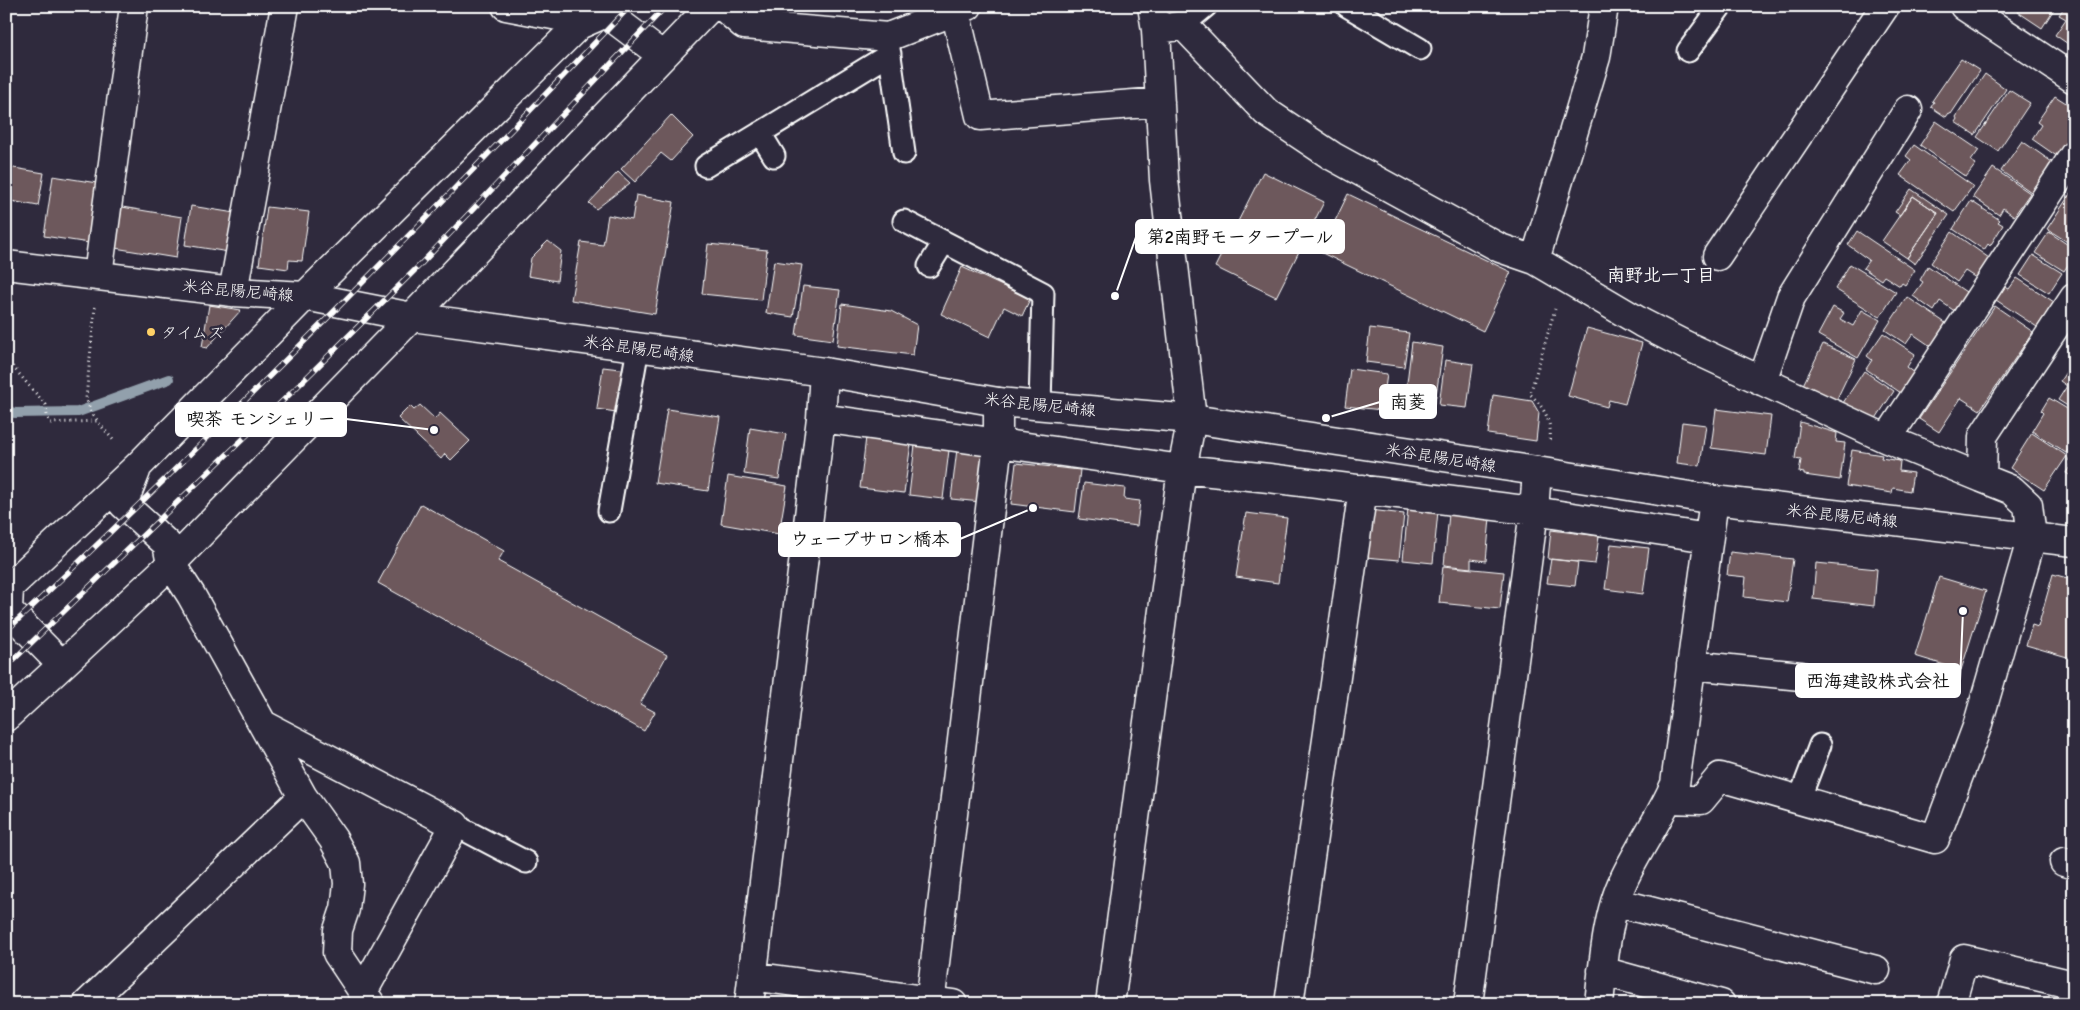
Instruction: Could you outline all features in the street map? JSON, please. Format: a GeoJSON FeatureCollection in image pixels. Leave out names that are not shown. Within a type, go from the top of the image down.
{"type":"FeatureCollection","features":[{"type":"Feature","properties":{"kind":"street"},"geometry":{"type":"LineString","coordinates":[[98,274],[134,6]]}},
{"type":"Feature","properties":{"kind":"street"},"geometry":{"type":"LineString","coordinates":[[233,292],[285,6]]}},
{"type":"Feature","properties":{"kind":"street"},"geometry":{"type":"LineString","coordinates":[[506,6],[558,16],[606,13],[663,56]]}},
{"type":"Feature","properties":{"kind":"street"},"geometry":{"type":"LineString","coordinates":[[6,717],[170,564],[412,317],[711,6]]}},
{"type":"Feature","properties":{"kind":"street"},"geometry":{"type":"LineString","coordinates":[[722,6],[744,25],[889,46],[962,9],[980,116],[1160,102]]}},
{"type":"Feature","properties":{"kind":"street"},"geometry":{"type":"LineString","coordinates":[[1535,260],[1596,58],[1604,6]]}},
{"type":"Feature","properties":{"kind":"street"},"geometry":{"type":"LineString","coordinates":[[1717,256],[1885,6]]}},
{"type":"Feature","properties":{"kind":"street"},"geometry":{"type":"LineString","coordinates":[[1964,6],[2074,79]]}},
{"type":"Feature","properties":{"kind":"street"},"geometry":{"type":"LineString","coordinates":[[62,665],[8,610],[7,588],[137,467],[305,296],[589,15]]}},
{"type":"Feature","properties":{"kind":"street"},"geometry":{"type":"LineString","coordinates":[[1110,1004],[1182,469],[1192,418],[1164,180],[1154,18],[1183,25],[1266,112],[1332,156],[1500,248],[1535,260],[1642,323],[1887,439],[2012,490],[2028,505],[2032,537],[1977,727],[1935,839],[1720,777],[1701,800],[1669,799]]}},
{"type":"Feature","properties":{"kind":"street"},"geometry":{"type":"LineString","coordinates":[[1762,381],[1791,297],[1908,110]]}},
{"type":"Feature","properties":{"kind":"street"},"geometry":{"type":"LineString","coordinates":[[1887,439],[2074,155]]}},
{"type":"Feature","properties":{"kind":"street","name":"米谷昆陽尼崎線"},"geometry":{"type":"LineString","coordinates":[[6,265],[98,274],[233,292],[305,296],[412,317],[824,372],[998,402],[1192,418],[1714,500],[2074,542]]}},
{"type":"Feature","properties":{"kind":"street"},"geometry":{"type":"LineString","coordinates":[[1982,478],[1983,436],[2074,298]]}},
{"type":"Feature","properties":{"kind":"street"},"geometry":{"type":"LineString","coordinates":[[749,1004],[821,418],[824,372]]}},
{"type":"Feature","properties":{"kind":"street"},"geometry":{"type":"LineString","coordinates":[[752,976],[938,1003],[998,443],[998,402]]}},
{"type":"Feature","properties":{"kind":"street"},"geometry":{"type":"LineString","coordinates":[[821,418],[1182,469],[1534,511],[1708,538]]}},
{"type":"Feature","properties":{"kind":"street"},"geometry":{"type":"LineString","coordinates":[[137,467],[123,504],[167,544],[170,564],[191,595],[303,797],[333,839],[346,863],[348,884],[345,909],[338,930],[337,953],[367,998],[456,825],[264,725]]}},
{"type":"Feature","properties":{"kind":"street"},"geometry":{"type":"LineString","coordinates":[[1468,1004],[1534,511],[1537,471]]}},
{"type":"Feature","properties":{"kind":"street"},"geometry":{"type":"LineString","coordinates":[[1289,1004],[1362,489]]}},
{"type":"Feature","properties":{"kind":"street"},"geometry":{"type":"LineString","coordinates":[[1599,1004],[1602,971],[1614,902],[1623,880],[1669,799],[1675,784],[1714,500]]}},
{"type":"Feature","properties":{"kind":"street"},"geometry":{"type":"LineString","coordinates":[[1691,665],[1801,676]]}},
{"type":"Feature","properties":{"kind":"street"},"geometry":{"type":"LineString","coordinates":[[87,1004],[303,797]]}},
{"type":"Feature","properties":{"kind":"street"},"geometry":{"type":"LineString","coordinates":[[1614,902],[1876,970]]}},
{"type":"Feature","properties":{"kind":"street"},"geometry":{"type":"LineString","coordinates":[[1950,1004],[1964,959],[2060,990]]}},
{"type":"Feature","properties":{"kind":"street"},"geometry":{"type":"LineString","coordinates":[[1602,971],[1721,1004]]}},
{"type":"Feature","properties":{"kind":"lane"},"geometry":{"type":"LineString","coordinates":[[1183,25],[1206,6]]}},
{"type":"Feature","properties":{"kind":"lane"},"geometry":{"type":"LineString","coordinates":[[1347,6],[1420,49]]}},
{"type":"Feature","properties":{"kind":"lane"},"geometry":{"type":"LineString","coordinates":[[1688,51],[1713,9]]}},
{"type":"Feature","properties":{"kind":"lane"},"geometry":{"type":"LineString","coordinates":[[706,166],[760,133],[889,46],[904,153]]}},
{"type":"Feature","properties":{"kind":"lane"},"geometry":{"type":"LineString","coordinates":[[760,133],[774,156]]}},
{"type":"Feature","properties":{"kind":"lane"},"geometry":{"type":"LineString","coordinates":[[904,221],[1043,293],[1040,405]]}},
{"type":"Feature","properties":{"kind":"lane"},"geometry":{"type":"LineString","coordinates":[[929,266],[944,242]]}},
{"type":"Feature","properties":{"kind":"lane"},"geometry":{"type":"LineString","coordinates":[[609,511],[638,348]]}},
{"type":"Feature","properties":{"kind":"lane"},"geometry":{"type":"LineString","coordinates":[[1799,800],[1820,745]]}},
{"type":"Feature","properties":{"kind":"lane"},"geometry":{"type":"LineString","coordinates":[[456,825],[526,862]]}},
{"type":"Feature","properties":{"kind":"path"},"geometry":{"type":"LineString","coordinates":[[98,274],[86,398],[90,412],[137,467]]}},
{"type":"Feature","properties":{"kind":"path"},"geometry":{"type":"LineString","coordinates":[[1550,443],[1551,427],[1539,402],[1530,394],[1566,277]]}},
{"type":"Feature","properties":{"kind":"path"},"geometry":{"type":"LineString","coordinates":[[6,360],[46,405],[50,423],[97,421]]}},
{"type":"Feature","properties":{"kind":"building"},"geometry":{"type":"Polygon","coordinates":[[[2022,6],[2056,6],[2042,28],[2018,12],[2022,6]]]}},
{"type":"Feature","properties":{"kind":"building"},"geometry":{"type":"Polygon","coordinates":[[[2065,6],[2074,6],[2074,48],[2055,35],[2066,19],[2059,15],[2065,6]]]}},
{"type":"Feature","properties":{"kind":"building"},"geometry":{"type":"Polygon","coordinates":[[[1961,59],[1980,71],[1951,114],[1949,113],[1946,117],[1931,107],[1934,102],[1932,101],[1961,59]]]}},
{"type":"Feature","properties":{"kind":"building"},"geometry":{"type":"Polygon","coordinates":[[[1985,74],[2006,89],[1975,135],[1955,122],[1956,117],[1985,74]]]}},
{"type":"Feature","properties":{"kind":"building"},"geometry":{"type":"Polygon","coordinates":[[[2009,90],[2030,103],[1998,151],[1977,137],[2009,90]]]}},
{"type":"Feature","properties":{"kind":"building"},"geometry":{"type":"Polygon","coordinates":[[[2055,96],[2074,108],[2074,134],[2058,157],[2032,139],[2041,125],[2037,122],[2055,96]]]}},
{"type":"Feature","properties":{"kind":"building"},"geometry":{"type":"Polygon","coordinates":[[[671,115],[693,137],[671,161],[661,153],[635,182],[621,169],[671,115]]]}},
{"type":"Feature","properties":{"kind":"building"},"geometry":{"type":"Polygon","coordinates":[[[1936,121],[1979,150],[1971,161],[1976,164],[1966,177],[1920,145],[1936,121]]]}},
{"type":"Feature","properties":{"kind":"building"},"geometry":{"type":"Polygon","coordinates":[[[2022,141],[2052,162],[2048,167],[2050,169],[2031,192],[2001,171],[2022,141]]]}},
{"type":"Feature","properties":{"kind":"building"},"geometry":{"type":"Polygon","coordinates":[[[1914,145],[1973,186],[1954,212],[1900,175],[1911,160],[1906,156],[1914,145]]]}},
{"type":"Feature","properties":{"kind":"building"},"geometry":{"type":"Polygon","coordinates":[[[8,167],[44,173],[38,206],[6,200],[8,167]]]}},
{"type":"Feature","properties":{"kind":"building"},"geometry":{"type":"Polygon","coordinates":[[[1993,168],[2030,193],[2014,216],[2003,208],[1999,215],[1973,197],[1993,168]]]}},
{"type":"Feature","properties":{"kind":"building"},"geometry":{"type":"Polygon","coordinates":[[[618,172],[630,183],[596,209],[589,203],[618,172]]]}},
{"type":"Feature","properties":{"kind":"building"},"geometry":{"type":"Polygon","coordinates":[[[1263,172],[1324,202],[1276,297],[1215,267],[1263,172]]]}},
{"type":"Feature","properties":{"kind":"building"},"geometry":{"type":"Polygon","coordinates":[[[53,176],[97,183],[89,243],[44,236],[53,176]]]}},
{"type":"Feature","properties":{"kind":"building"},"geometry":{"type":"Polygon","coordinates":[[[2074,188],[2074,246],[2047,229],[2074,188]]]}},
{"type":"Feature","properties":{"kind":"building"},"geometry":{"type":"Polygon","coordinates":[[[1911,189],[1949,215],[1915,264],[1907,258],[1938,213],[1913,196],[1900,215],[1895,212],[1911,189]]]}},
{"type":"Feature","properties":{"kind":"building"},"geometry":{"type":"Polygon","coordinates":[[[1348,194],[1511,272],[1483,331],[1320,252],[1348,194]]]}},
{"type":"Feature","properties":{"kind":"building"},"geometry":{"type":"Polygon","coordinates":[[[636,195],[674,202],[655,314],[571,300],[581,242],[603,245],[608,215],[632,220],[636,195]]]}},
{"type":"Feature","properties":{"kind":"building"},"geometry":{"type":"Polygon","coordinates":[[[1913,196],[1938,213],[1907,258],[1882,241],[1913,196]]]}},
{"type":"Feature","properties":{"kind":"building"},"geometry":{"type":"Polygon","coordinates":[[[1971,201],[2000,220],[1998,222],[2003,225],[1990,246],[1988,244],[1984,250],[1953,229],[1971,201]]]}},
{"type":"Feature","properties":{"kind":"building"},"geometry":{"type":"Polygon","coordinates":[[[191,206],[241,214],[235,253],[185,245],[191,206]]]}},
{"type":"Feature","properties":{"kind":"building"},"geometry":{"type":"Polygon","coordinates":[[[122,207],[182,217],[176,258],[115,248],[122,207]]]}},
{"type":"Feature","properties":{"kind":"building"},"geometry":{"type":"Polygon","coordinates":[[[267,207],[309,212],[302,261],[289,260],[288,269],[259,265],[267,207]]]}},
{"type":"Feature","properties":{"kind":"building"},"geometry":{"type":"Polygon","coordinates":[[[1857,231],[1915,270],[1905,285],[1902,283],[1900,286],[1884,276],[1881,280],[1863,268],[1869,260],[1848,245],[1857,231]]]}},
{"type":"Feature","properties":{"kind":"building"},"geometry":{"type":"Polygon","coordinates":[[[1952,232],[1989,258],[1976,278],[1965,271],[1957,282],[1931,263],[1952,232]]]}},
{"type":"Feature","properties":{"kind":"building"},"geometry":{"type":"Polygon","coordinates":[[[2049,232],[2074,249],[2074,256],[2064,271],[2035,253],[2049,232]]]}},
{"type":"Feature","properties":{"kind":"building"},"geometry":{"type":"Polygon","coordinates":[[[548,241],[561,251],[557,281],[528,276],[531,258],[548,241]]]}},
{"type":"Feature","properties":{"kind":"building"},"geometry":{"type":"Polygon","coordinates":[[[708,244],[767,250],[761,300],[702,294],[708,244]]]}},
{"type":"Feature","properties":{"kind":"building"},"geometry":{"type":"Polygon","coordinates":[[[2033,255],[2062,273],[2049,293],[2020,275],[2033,255]]]}},
{"type":"Feature","properties":{"kind":"building"},"geometry":{"type":"Polygon","coordinates":[[[774,261],[802,265],[793,317],[766,313],[774,261]]]}},
{"type":"Feature","properties":{"kind":"building"},"geometry":{"type":"Polygon","coordinates":[[[1850,264],[1896,292],[1880,317],[1835,289],[1850,264]]]}},
{"type":"Feature","properties":{"kind":"building"},"geometry":{"type":"Polygon","coordinates":[[[1928,266],[1969,294],[1956,312],[1940,301],[1934,311],[1913,296],[1923,282],[1920,280],[1928,266]]]}},
{"type":"Feature","properties":{"kind":"building"},"geometry":{"type":"Polygon","coordinates":[[[962,267],[1030,299],[1022,316],[1004,307],[990,337],[941,314],[962,267]]]}},
{"type":"Feature","properties":{"kind":"building"},"geometry":{"type":"Polygon","coordinates":[[[2017,278],[2054,302],[2037,327],[1996,300],[2005,287],[2009,289],[2017,278]]]}},
{"type":"Feature","properties":{"kind":"building"},"geometry":{"type":"Polygon","coordinates":[[[803,286],[840,290],[833,340],[796,335],[803,286]]]}},
{"type":"Feature","properties":{"kind":"building"},"geometry":{"type":"Polygon","coordinates":[[[1907,297],[1947,324],[1932,347],[1913,334],[1906,344],[1885,330],[1907,297]]]}},
{"type":"Feature","properties":{"kind":"building"},"geometry":{"type":"Polygon","coordinates":[[[842,304],[891,311],[917,325],[913,355],[837,346],[842,304]]]}},
{"type":"Feature","properties":{"kind":"building"},"geometry":{"type":"Polygon","coordinates":[[[209,305],[241,310],[207,348],[202,347],[209,305]]]}},
{"type":"Feature","properties":{"kind":"building"},"geometry":{"type":"Polygon","coordinates":[[[1995,306],[2033,332],[1980,410],[1961,398],[1939,432],[1919,419],[1995,306]]]}},
{"type":"Feature","properties":{"kind":"building"},"geometry":{"type":"Polygon","coordinates":[[[1833,307],[1844,313],[1840,319],[1853,326],[1862,310],[1880,320],[1858,358],[1818,335],[1833,307]]]}},
{"type":"Feature","properties":{"kind":"building"},"geometry":{"type":"Polygon","coordinates":[[[1370,328],[1409,333],[1404,367],[1366,362],[1370,328]]]}},
{"type":"Feature","properties":{"kind":"building"},"geometry":{"type":"Polygon","coordinates":[[[1587,328],[1642,343],[1625,404],[1609,400],[1607,407],[1568,396],[1587,328]]]}},
{"type":"Feature","properties":{"kind":"building"},"geometry":{"type":"Polygon","coordinates":[[[1883,333],[1915,354],[1907,367],[1915,373],[1901,393],[1866,369],[1872,360],[1867,356],[1883,333]]]}},
{"type":"Feature","properties":{"kind":"building"},"geometry":{"type":"Polygon","coordinates":[[[1412,342],[1443,347],[1435,403],[1405,399],[1412,342]]]}},
{"type":"Feature","properties":{"kind":"building"},"geometry":{"type":"Polygon","coordinates":[[[1823,344],[1856,359],[1833,407],[1800,391],[1823,344]]]}},
{"type":"Feature","properties":{"kind":"building"},"geometry":{"type":"Polygon","coordinates":[[[1445,360],[1473,364],[1467,408],[1439,405],[1445,360]]]}},
{"type":"Feature","properties":{"kind":"building"},"geometry":{"type":"Polygon","coordinates":[[[2072,363],[2074,364],[2074,410],[2058,400],[2067,386],[2060,381],[2072,363]]]}},
{"type":"Feature","properties":{"kind":"building"},"geometry":{"type":"Polygon","coordinates":[[[603,367],[628,370],[622,413],[597,409],[603,367]]]}},
{"type":"Feature","properties":{"kind":"building"},"geometry":{"type":"Polygon","coordinates":[[[1350,369],[1387,374],[1382,410],[1345,406],[1350,369]]]}},
{"type":"Feature","properties":{"kind":"building"},"geometry":{"type":"Polygon","coordinates":[[[1864,371],[1894,391],[1875,420],[1841,406],[1864,371]]]}},
{"type":"Feature","properties":{"kind":"building"},"geometry":{"type":"Polygon","coordinates":[[[1493,395],[1532,401],[1539,413],[1536,441],[1488,434],[1493,395]]]}},
{"type":"Feature","properties":{"kind":"building"},"geometry":{"type":"Polygon","coordinates":[[[2049,398],[2074,413],[2074,441],[2066,453],[2032,431],[2043,413],[2041,411],[2049,398]]]}},
{"type":"Feature","properties":{"kind":"building"},"geometry":{"type":"Polygon","coordinates":[[[420,405],[435,419],[440,413],[470,441],[451,460],[445,454],[441,459],[398,418],[410,406],[414,410],[420,405]]]}},
{"type":"Feature","properties":{"kind":"building"},"geometry":{"type":"Polygon","coordinates":[[[667,409],[720,417],[708,491],[655,483],[667,409]]]}},
{"type":"Feature","properties":{"kind":"building"},"geometry":{"type":"Polygon","coordinates":[[[1716,409],[1771,416],[1766,455],[1711,448],[1716,409]]]}},
{"type":"Feature","properties":{"kind":"building"},"geometry":{"type":"Polygon","coordinates":[[[1682,422],[1706,425],[1700,466],[1677,463],[1682,422]]]}},
{"type":"Feature","properties":{"kind":"building"},"geometry":{"type":"Polygon","coordinates":[[[1800,422],[1837,433],[1836,442],[1845,443],[1840,480],[1804,475],[1804,473],[1799,472],[1801,460],[1795,459],[1800,422]]]}},
{"type":"Feature","properties":{"kind":"building"},"geometry":{"type":"Polygon","coordinates":[[[750,428],[786,434],[779,479],[744,474],[750,428]]]}},
{"type":"Feature","properties":{"kind":"building"},"geometry":{"type":"Polygon","coordinates":[[[2032,433],[2067,456],[2044,490],[2010,468],[2032,433]]]}},
{"type":"Feature","properties":{"kind":"building"},"geometry":{"type":"Polygon","coordinates":[[[866,437],[911,443],[904,493],[860,488],[866,437]]]}},
{"type":"Feature","properties":{"kind":"building"},"geometry":{"type":"Polygon","coordinates":[[[915,445],[949,450],[943,499],[909,495],[915,445]]]}},
{"type":"Feature","properties":{"kind":"building"},"geometry":{"type":"Polygon","coordinates":[[[957,449],[987,453],[981,502],[951,499],[957,449]]]}},
{"type":"Feature","properties":{"kind":"building"},"geometry":{"type":"Polygon","coordinates":[[[1852,450],[1882,455],[1881,458],[1900,461],[1899,471],[1913,473],[1910,491],[1893,488],[1892,493],[1846,486],[1852,450]]]}},
{"type":"Feature","properties":{"kind":"building"},"geometry":{"type":"Polygon","coordinates":[[[2074,451],[2074,478],[2066,473],[2072,463],[2068,460],[2074,451]]]}},
{"type":"Feature","properties":{"kind":"building"},"geometry":{"type":"Polygon","coordinates":[[[1016,463],[1080,470],[1075,512],[1011,504],[1016,463]]]}},
{"type":"Feature","properties":{"kind":"building"},"geometry":{"type":"Polygon","coordinates":[[[728,476],[787,486],[779,534],[721,524],[728,476]]]}},
{"type":"Feature","properties":{"kind":"building"},"geometry":{"type":"Polygon","coordinates":[[[1084,483],[1125,488],[1124,499],[1140,501],[1137,526],[1079,519],[1084,483]]]}},
{"type":"Feature","properties":{"kind":"building"},"geometry":{"type":"Polygon","coordinates":[[[421,504],[504,551],[498,561],[667,655],[640,704],[655,712],[644,731],[378,583],[421,504]]]}},
{"type":"Feature","properties":{"kind":"building"},"geometry":{"type":"Polygon","coordinates":[[[1408,508],[1438,511],[1433,563],[1403,560],[1408,508]]]}},
{"type":"Feature","properties":{"kind":"building"},"geometry":{"type":"Polygon","coordinates":[[[1370,510],[1404,514],[1399,560],[1365,557],[1370,510]]]}},
{"type":"Feature","properties":{"kind":"building"},"geometry":{"type":"Polygon","coordinates":[[[1246,513],[1287,518],[1278,583],[1236,577],[1246,513]]]}},
{"type":"Feature","properties":{"kind":"building"},"geometry":{"type":"Polygon","coordinates":[[[1449,514],[1490,518],[1486,561],[1471,559],[1471,568],[1444,565],[1449,514]]]}},
{"type":"Feature","properties":{"kind":"building"},"geometry":{"type":"Polygon","coordinates":[[[1551,530],[1599,536],[1595,564],[1548,559],[1551,530]]]}},
{"type":"Feature","properties":{"kind":"building"},"geometry":{"type":"Polygon","coordinates":[[[1611,544],[1649,548],[1643,594],[1605,589],[1611,544]]]}},
{"type":"Feature","properties":{"kind":"building"},"geometry":{"type":"Polygon","coordinates":[[[1730,552],[1793,559],[1787,602],[1744,597],[1746,577],[1727,575],[1730,552]]]}},
{"type":"Feature","properties":{"kind":"building"},"geometry":{"type":"Polygon","coordinates":[[[1551,559],[1578,562],[1575,586],[1547,583],[1551,559]]]}},
{"type":"Feature","properties":{"kind":"building"},"geometry":{"type":"Polygon","coordinates":[[[1816,563],[1877,569],[1874,606],[1813,599],[1816,563]]]}},
{"type":"Feature","properties":{"kind":"building"},"geometry":{"type":"Polygon","coordinates":[[[1443,566],[1504,572],[1500,609],[1439,603],[1443,566]]]}},
{"type":"Feature","properties":{"kind":"building"},"geometry":{"type":"Polygon","coordinates":[[[2053,574],[2074,580],[2074,659],[2026,645],[2032,625],[2038,627],[2053,574]]]}},
{"type":"Feature","properties":{"kind":"building"},"geometry":{"type":"Polygon","coordinates":[[[1939,577],[1986,591],[1961,670],[1915,656],[1939,577]]]}},
{"type":"Feature","properties":{"kind":"waterway"},"geometry":{"type":"LineString","coordinates":[[6,411],[15,413],[78,412],[169,379]]}},
{"type":"Feature","properties":{"kind":"railway"},"geometry":{"type":"LineString","coordinates":[[6,631],[166,478],[322,323],[630,6]]}},
{"type":"Feature","properties":{"kind":"railway"},"geometry":{"type":"LineString","coordinates":[[6,667],[295,389],[419,266],[666,6]]}},
{"type":"Feature","properties":{"kind":"place","name":"第2南野モータープール"},"geometry":{"type":"Point","coordinates":[1115,296]}},
{"type":"Feature","properties":{"kind":"place","name":"タイムズ"},"geometry":{"type":"Point","coordinates":[151,332]}},
{"type":"Feature","properties":{"kind":"place","name":"南菱"},"geometry":{"type":"Point","coordinates":[1326,418]}},
{"type":"Feature","properties":{"kind":"place","name":"喫茶 モンシェリー"},"geometry":{"type":"Point","coordinates":[434,430]}},
{"type":"Feature","properties":{"kind":"place","name":"ウェーブサロン橋本"},"geometry":{"type":"Point","coordinates":[1033,508]}},
{"type":"Feature","properties":{"kind":"place","name":"西海建設株式会社"},"geometry":{"type":"Point","coordinates":[1963,611]}},
{"type":"Feature","properties":{"kind":"district","name":"南野北一丁目"},"geometry":{"type":"Point","coordinates":[1661,275]}}]}
